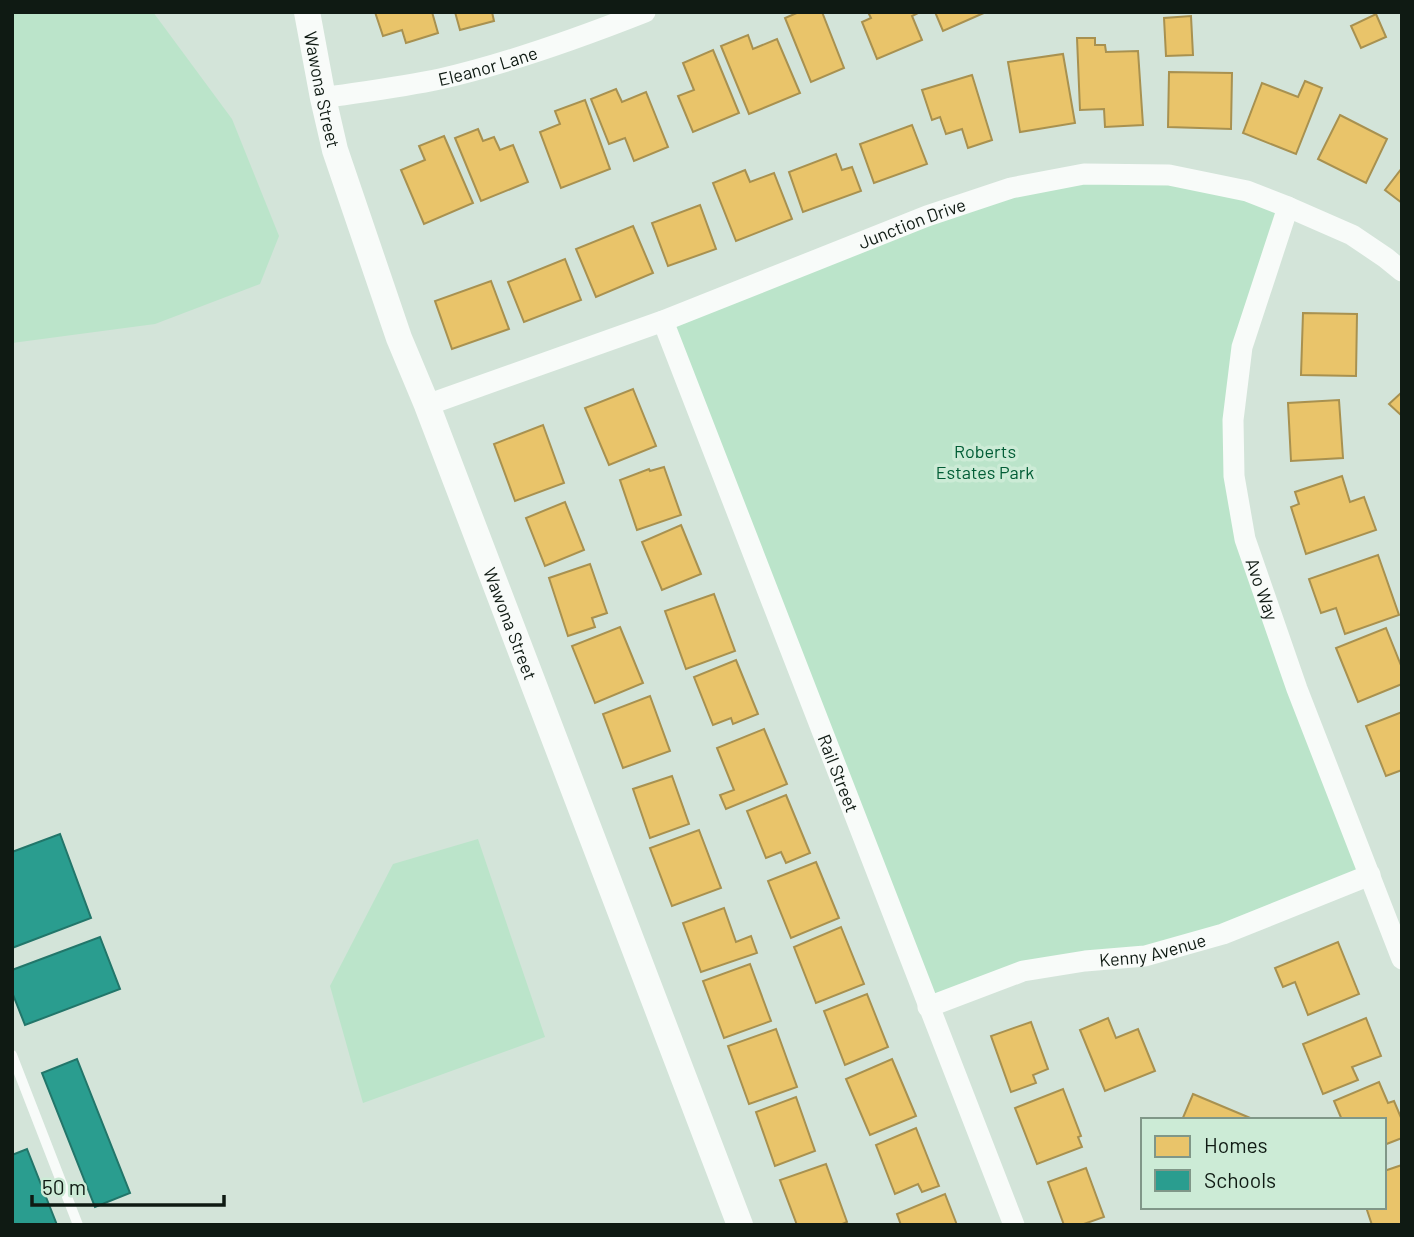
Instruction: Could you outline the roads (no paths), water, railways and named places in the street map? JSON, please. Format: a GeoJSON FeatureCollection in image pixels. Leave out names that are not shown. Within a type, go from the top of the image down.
{"type":"FeatureCollection","features":[{"type":"Feature","properties":{"kind":"street","name":"Wawona Street"},"geometry":{"type":"LineString","coordinates":[[307,12],[335,150],[399,338],[740,1225]]}},
{"type":"Feature","properties":{"kind":"street","name":"Eleanor Lane"},"geometry":{"type":"LineString","coordinates":[[323,98],[440,79],[489,66],[583,36],[645,12]]}},
{"type":"Feature","properties":{"kind":"street","name":"Junction Drive"},"geometry":{"type":"LineString","coordinates":[[427,405],[663,321],[927,216],[1012,188],[1084,174],[1169,175],[1247,191],[1352,235],[1402,271]]}},
{"type":"Feature","properties":{"kind":"street","name":"Avo Way"},"geometry":{"type":"LineString","coordinates":[[1288,207],[1242,347],[1233,420],[1234,476],[1245,540],[1297,689],[1402,959]]}},
{"type":"Feature","properties":{"kind":"street","name":"Rail Street"},"geometry":{"type":"LineString","coordinates":[[663,321],[1014,1225]]}},
{"type":"Feature","properties":{"kind":"street","name":"Kenny Avenue"},"geometry":{"type":"LineString","coordinates":[[928,1007],[1023,971],[1085,961],[1145,956],[1223,933],[1370,875]]}},
{"type":"Feature","properties":{"kind":"lane"},"geometry":{"type":"LineString","coordinates":[[12,1055],[78,1225]]}},
{"type":"Feature","properties":{"kind":"park label","name":"Roberts Estates Park"},"geometry":{"type":"Point","coordinates":[985,461]}}]}
